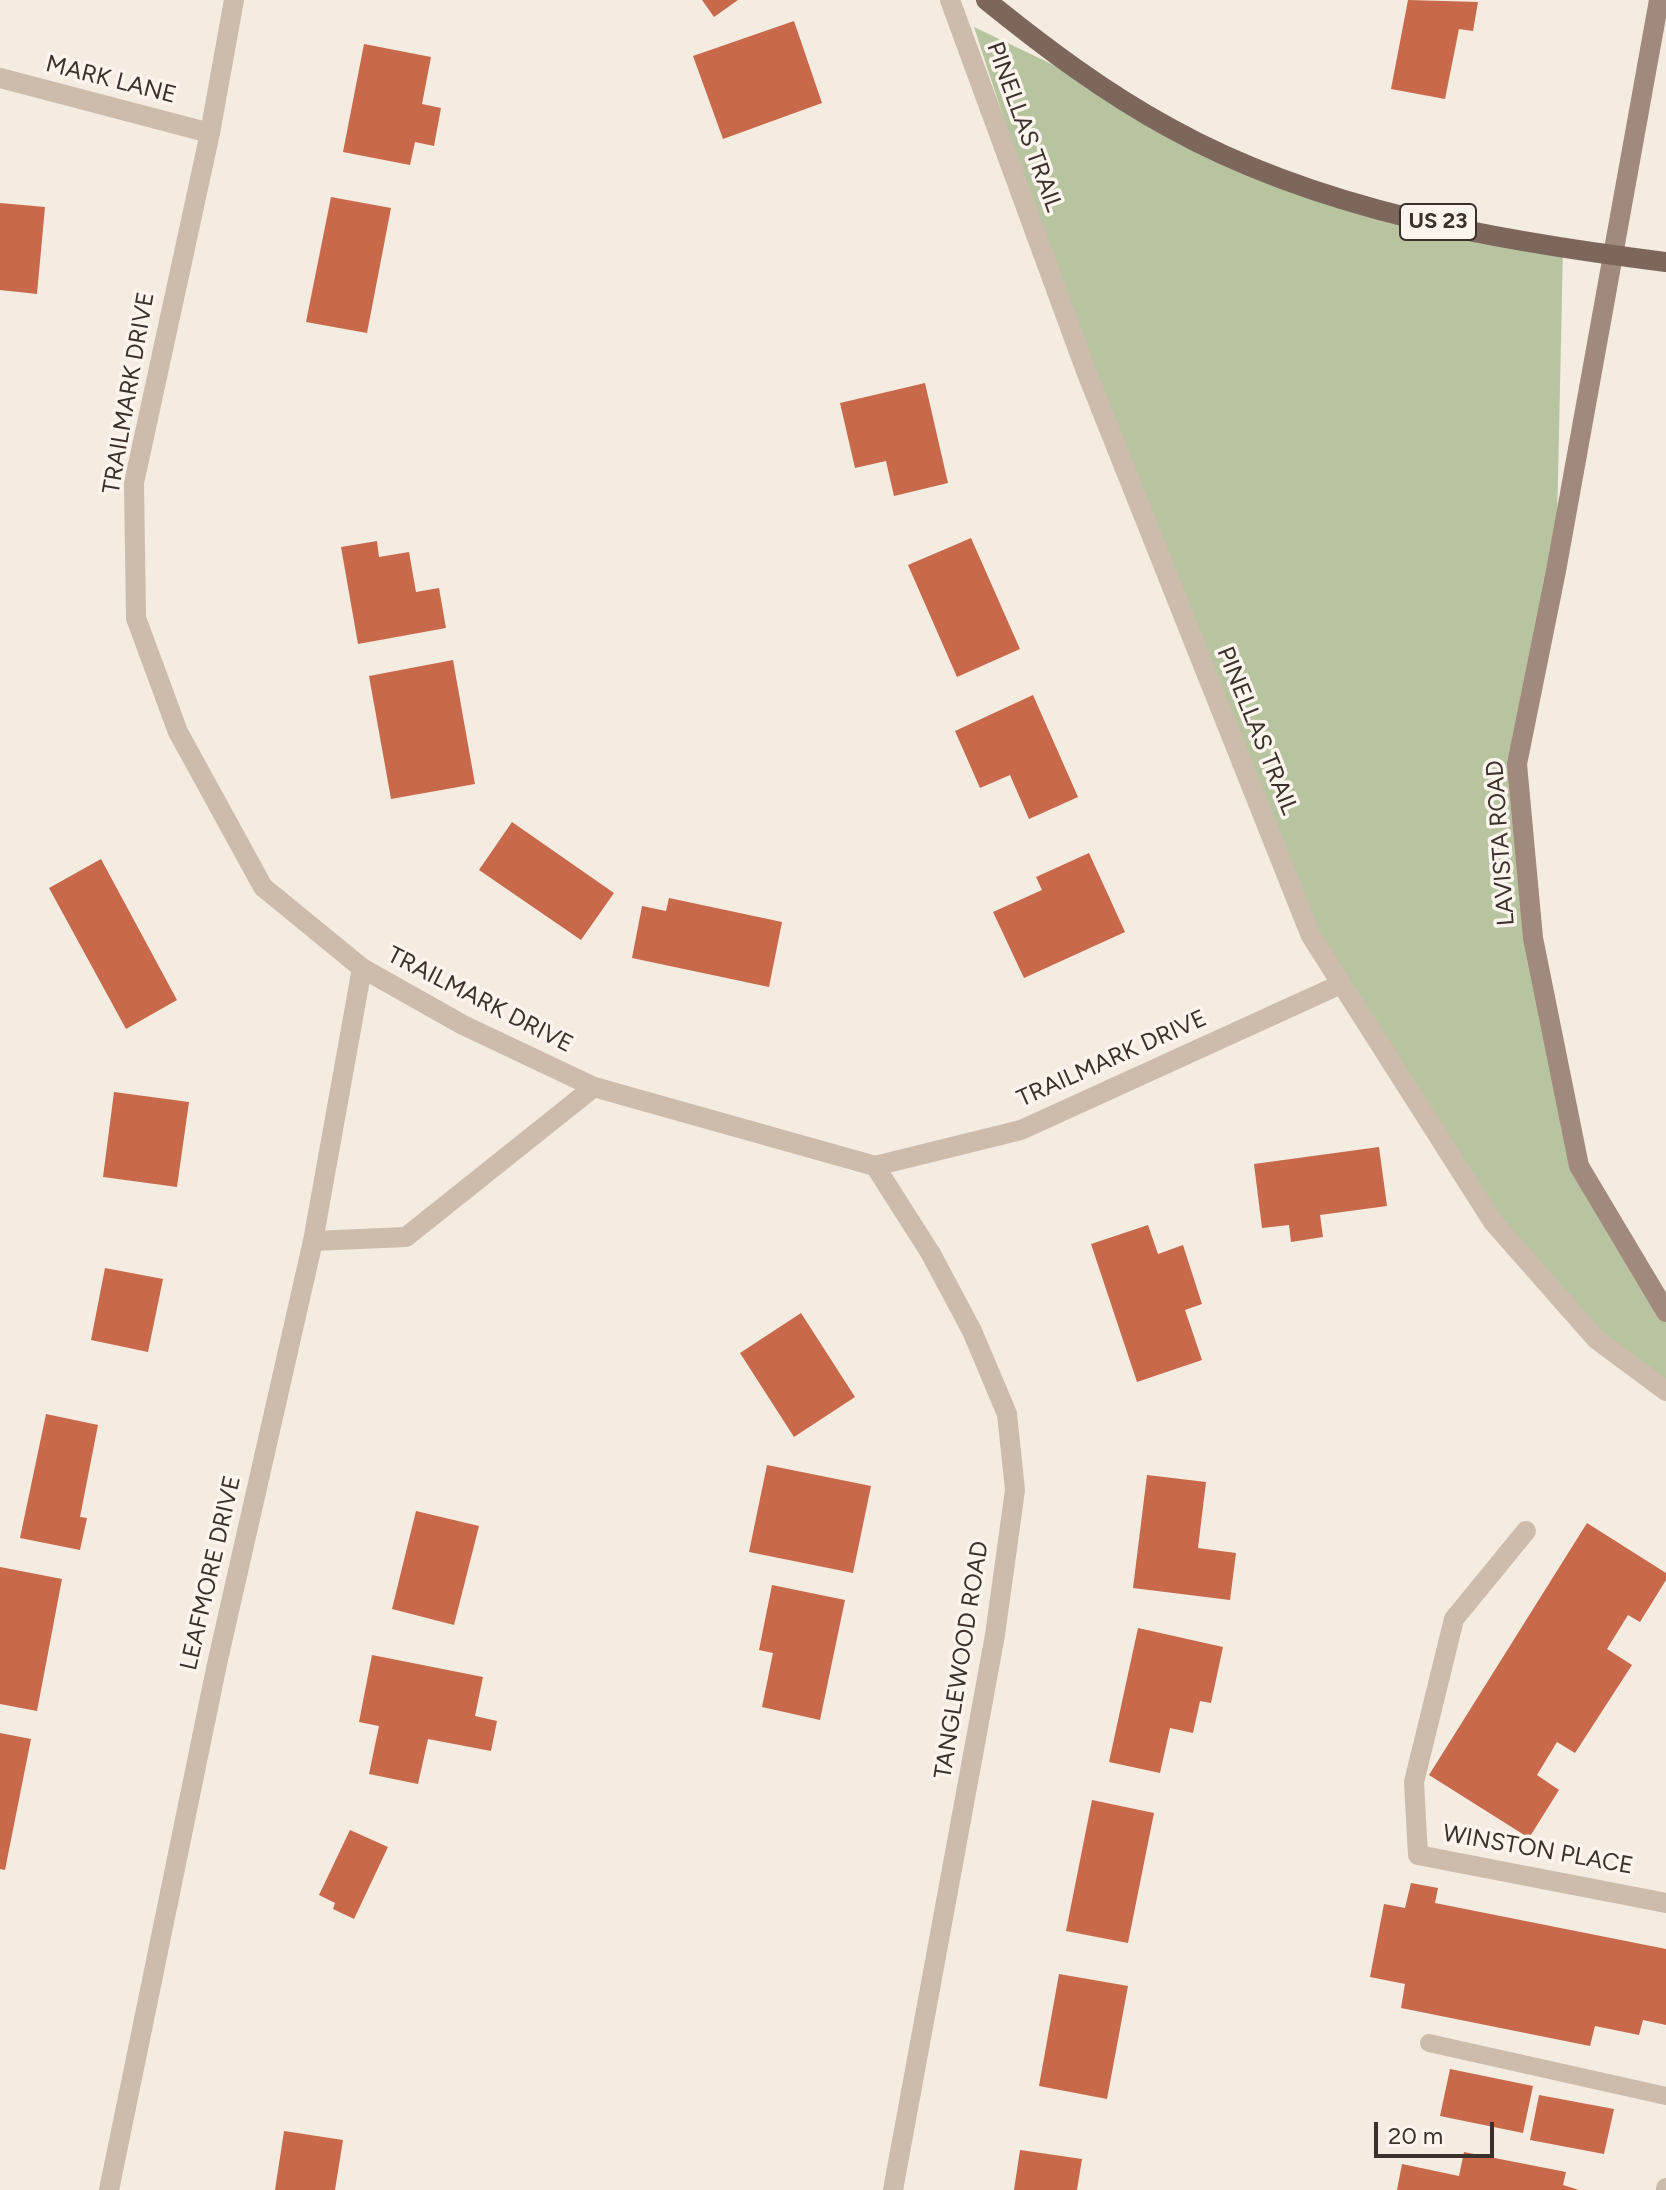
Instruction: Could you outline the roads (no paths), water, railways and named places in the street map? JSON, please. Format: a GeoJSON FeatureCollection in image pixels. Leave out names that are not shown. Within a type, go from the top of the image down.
{"type":"FeatureCollection","features":[{"type":"Feature","properties":{"kind":"main road","name":"US 23"},"geometry":{"type":"LineString","coordinates":[[986,0],[1095,83],[1171,129],[1269,174],[1406,216],[1611,255],[1666,262]]}},
{"type":"Feature","properties":{"kind":"main road","name":"LAVISTA ROAD"},"geometry":{"type":"LineString","coordinates":[[1659,0],[1556,571],[1517,764],[1533,938],[1579,1166],[1666,1312]]}},
{"type":"Feature","properties":{"kind":"street","name":"TRAILMARK DRIVE"},"geometry":{"type":"LineString","coordinates":[[234,0],[210,133],[134,483],[136,618],[178,732],[263,887],[362,968],[463,1025],[594,1087],[875,1166],[1021,1130],[1339,985]]}},
{"type":"Feature","properties":{"kind":"street","name":"PINELLAS TRAIL"},"geometry":{"type":"LineString","coordinates":[[950,0],[1091,385],[1311,936],[1339,985],[1493,1222],[1596,1339],[1666,1391]]}},
{"type":"Feature","properties":{"kind":"street","name":"MARK LANE"},"geometry":{"type":"LineString","coordinates":[[0,78],[210,133]]}},
{"type":"Feature","properties":{"kind":"street","name":"LEAFMORE DRIVE"},"geometry":{"type":"LineString","coordinates":[[109,2190],[217,1664],[313,1241],[362,968]]}},
{"type":"Feature","properties":{"kind":"street"},"geometry":{"type":"LineString","coordinates":[[313,1241],[406,1237],[594,1087]]}},
{"type":"Feature","properties":{"kind":"street","name":"TANGLEWOOD ROAD"},"geometry":{"type":"LineString","coordinates":[[875,1166],[931,1254],[972,1331],[1007,1414],[1015,1490],[993,1650],[893,2190]]}},
{"type":"Feature","properties":{"kind":"street","name":"WINSTON PLACE"},"geometry":{"type":"LineString","coordinates":[[1526,1531],[1454,1619],[1414,1782],[1418,1855],[1647,1896],[1666,1903]]}},
{"type":"Feature","properties":{"kind":"lane"},"geometry":{"type":"LineString","coordinates":[[1429,2043],[1666,2096]]}}]}
